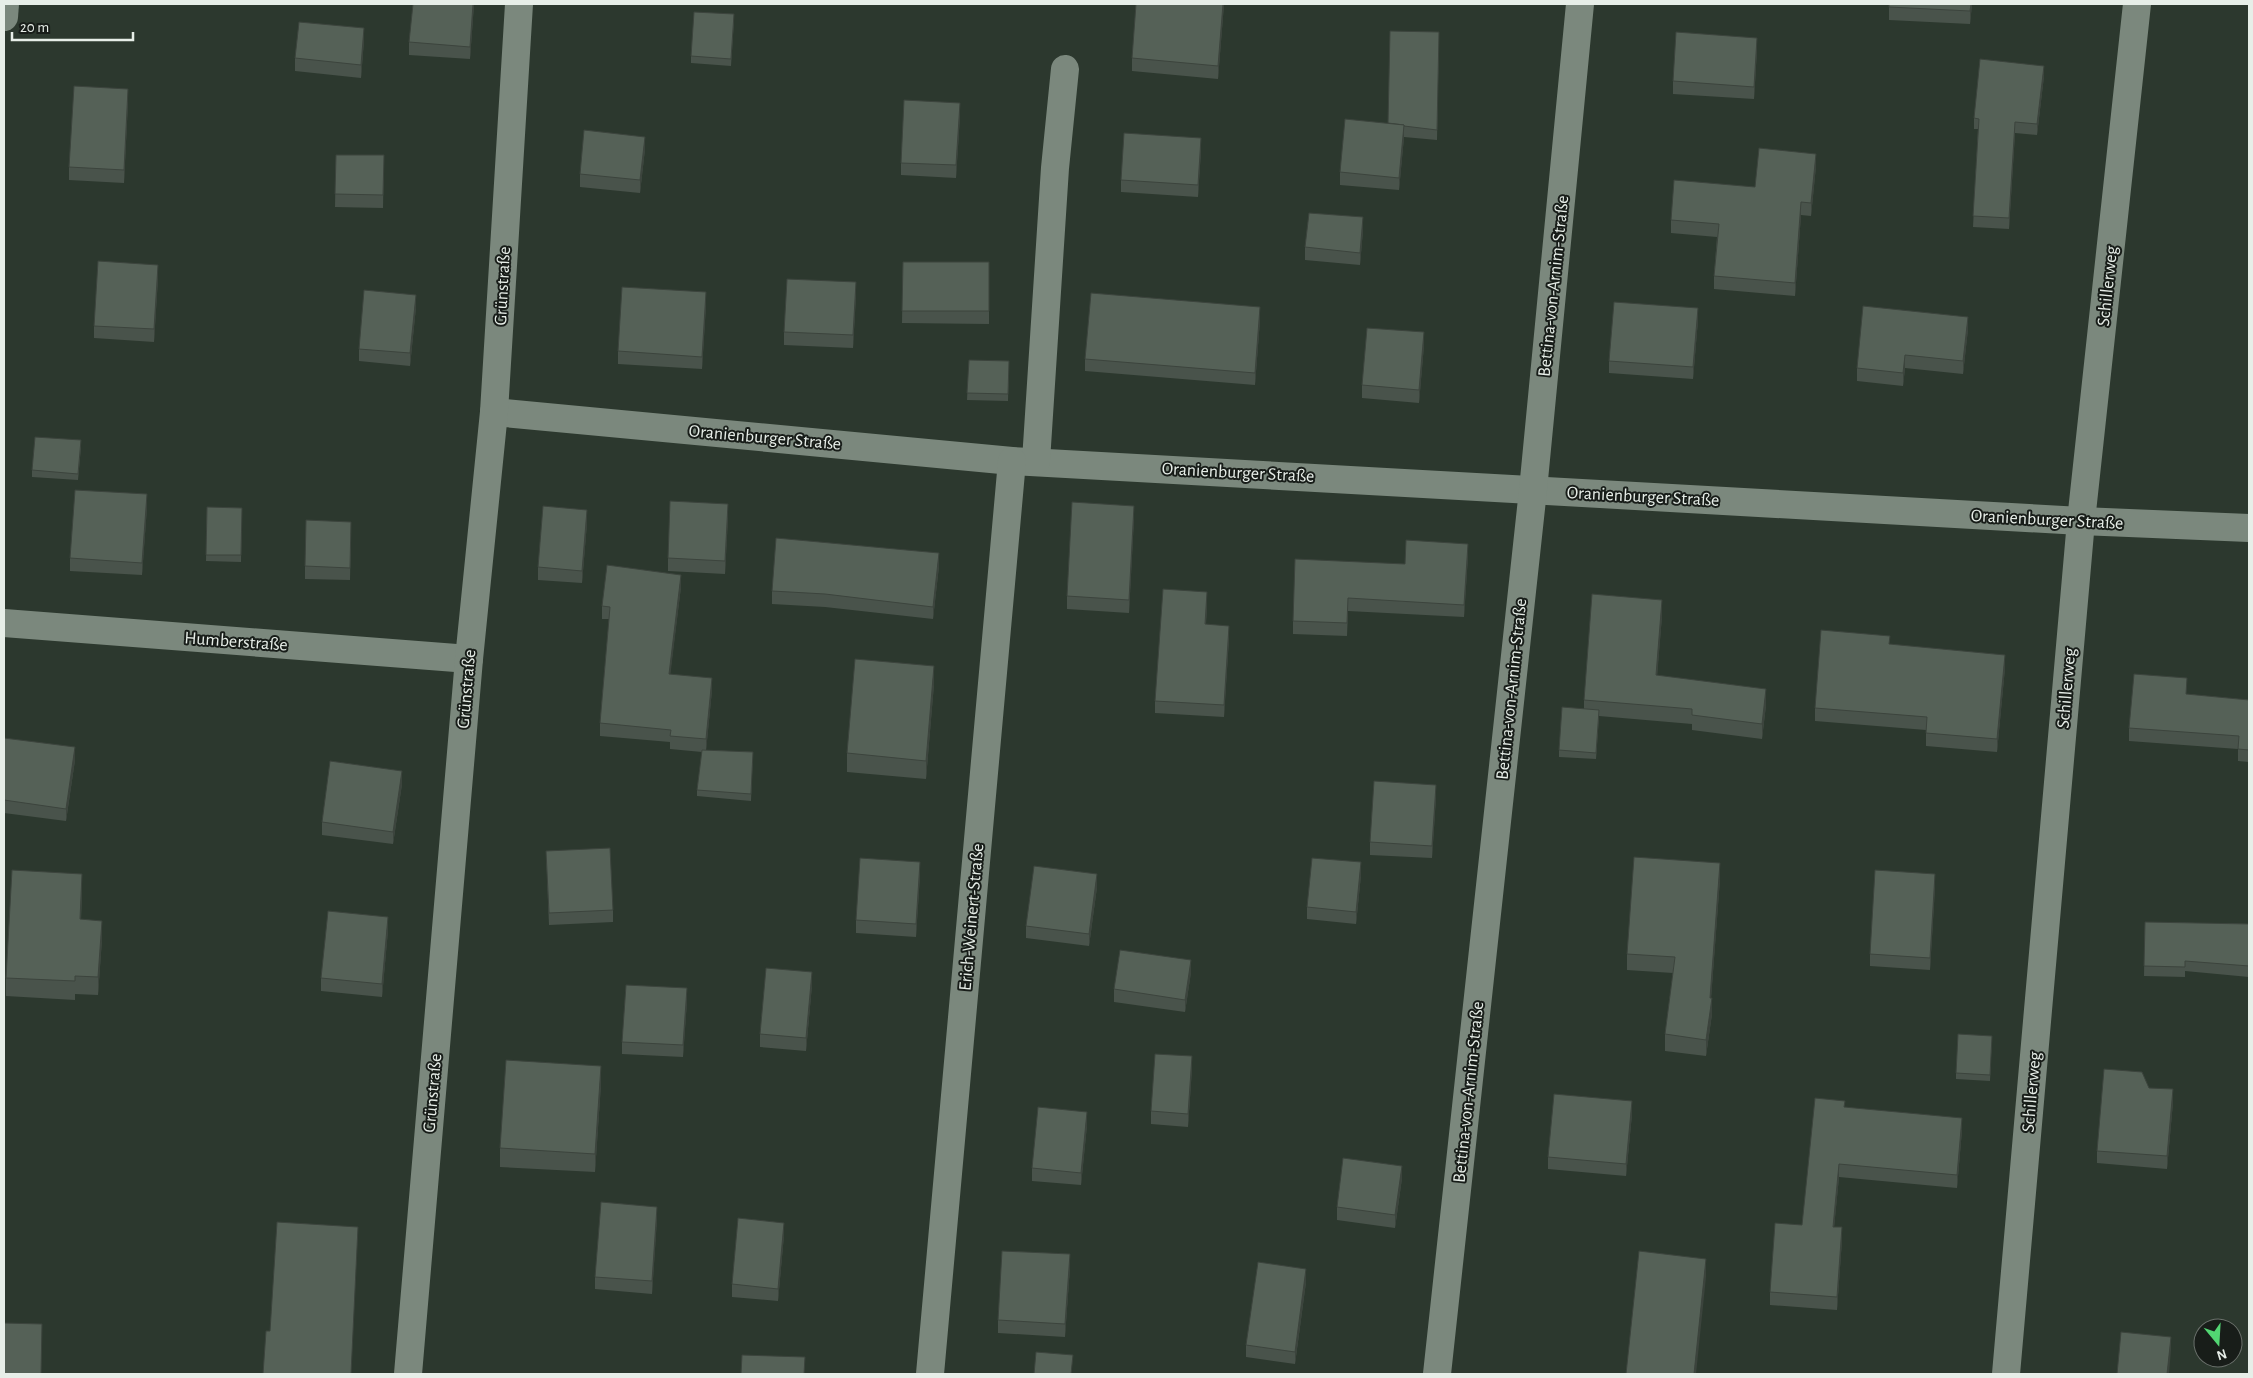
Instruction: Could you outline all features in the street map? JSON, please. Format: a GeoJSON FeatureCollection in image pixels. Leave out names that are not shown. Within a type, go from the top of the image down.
{"type":"FeatureCollection","features":[{"type":"Feature","properties":{"kind":"street"},"geometry":{"type":"LineString","coordinates":[[4,17],[5,4]]}},
{"type":"Feature","properties":{"kind":"street","name":"Grünstraße"},"geometry":{"type":"LineString","coordinates":[[408,1374],[469,659],[494,412],[519,4]]}},
{"type":"Feature","properties":{"kind":"street","name":"Bettina-von-Arnim-Straße"},"geometry":{"type":"LineString","coordinates":[[1437,1374],[1533,490],[1580,4]]}},
{"type":"Feature","properties":{"kind":"street","name":"Schillerweg"},"geometry":{"type":"LineString","coordinates":[[2006,1374],[2081,521],[2137,4]]}},
{"type":"Feature","properties":{"kind":"street"},"geometry":{"type":"LineString","coordinates":[[1024,461],[1064,69]]}},
{"type":"Feature","properties":{"kind":"street","name":"Oranienburger Straße"},"geometry":{"type":"LineString","coordinates":[[494,412],[1024,461],[2081,521],[2249,528]]}},
{"type":"Feature","properties":{"kind":"street","name":"Erich-Weinert-Straße"},"geometry":{"type":"LineString","coordinates":[[930,1374],[1024,461]]}},
{"type":"Feature","properties":{"kind":"street","name":"Humberstraße"},"geometry":{"type":"LineString","coordinates":[[4,623],[469,659]]}},
{"type":"Feature","properties":{"kind":"building"},"geometry":{"type":"Polygon","coordinates":[[[413,4],[473,4],[470,47],[409,42],[413,4]]]}},
{"type":"Feature","properties":{"kind":"building"},"geometry":{"type":"Polygon","coordinates":[[[1136,4],[1223,4],[1218,66],[1132,58],[1136,4]]]}},
{"type":"Feature","properties":{"kind":"building"},"geometry":{"type":"Polygon","coordinates":[[[1889,4],[1971,4],[1970,11],[1889,7],[1889,4]]]}},
{"type":"Feature","properties":{"kind":"building"},"geometry":{"type":"Polygon","coordinates":[[[694,12],[734,14],[731,59],[691,56],[694,12]]]}},
{"type":"Feature","properties":{"kind":"building"},"geometry":{"type":"Polygon","coordinates":[[[299,22],[364,28],[361,65],[295,58],[299,22]]]}},
{"type":"Feature","properties":{"kind":"building"},"geometry":{"type":"Polygon","coordinates":[[[1390,31],[1439,32],[1437,130],[1388,123],[1390,31]]]}},
{"type":"Feature","properties":{"kind":"building"},"geometry":{"type":"Polygon","coordinates":[[[1676,32],[1757,38],[1754,87],[1673,81],[1676,32]]]}},
{"type":"Feature","properties":{"kind":"building"},"geometry":{"type":"Polygon","coordinates":[[[1980,59],[2044,66],[2037,124],[2015,122],[2009,218],[1973,216],[1979,119],[1974,118],[1980,59]]]}},
{"type":"Feature","properties":{"kind":"building"},"geometry":{"type":"Polygon","coordinates":[[[74,86],[128,89],[124,170],[69,167],[74,86]]]}},
{"type":"Feature","properties":{"kind":"building"},"geometry":{"type":"Polygon","coordinates":[[[904,100],[960,103],[956,165],[901,163],[904,100]]]}},
{"type":"Feature","properties":{"kind":"building"},"geometry":{"type":"Polygon","coordinates":[[[1345,119],[1404,125],[1399,178],[1340,172],[1345,119]]]}},
{"type":"Feature","properties":{"kind":"building"},"geometry":{"type":"Polygon","coordinates":[[[584,130],[645,137],[640,180],[580,174],[584,130]]]}},
{"type":"Feature","properties":{"kind":"building"},"geometry":{"type":"Polygon","coordinates":[[[1124,133],[1201,138],[1198,185],[1121,180],[1124,133]]]}},
{"type":"Feature","properties":{"kind":"building"},"geometry":{"type":"Polygon","coordinates":[[[1759,148],[1816,154],[1811,203],[1801,202],[1795,283],[1714,276],[1719,224],[1671,220],[1674,180],[1755,187],[1759,148]]]}},
{"type":"Feature","properties":{"kind":"building"},"geometry":{"type":"Polygon","coordinates":[[[336,155],[384,155],[383,195],[335,194],[336,155]]]}},
{"type":"Feature","properties":{"kind":"building"},"geometry":{"type":"Polygon","coordinates":[[[1309,213],[1363,217],[1360,253],[1305,247],[1309,213]]]}},
{"type":"Feature","properties":{"kind":"building"},"geometry":{"type":"Polygon","coordinates":[[[98,261],[158,265],[154,329],[94,326],[98,261]]]}},
{"type":"Feature","properties":{"kind":"building"},"geometry":{"type":"Polygon","coordinates":[[[903,262],[989,262],[989,311],[902,311],[903,262]]]}},
{"type":"Feature","properties":{"kind":"building"},"geometry":{"type":"Polygon","coordinates":[[[787,279],[856,282],[853,335],[784,332],[787,279]]]}},
{"type":"Feature","properties":{"kind":"building"},"geometry":{"type":"Polygon","coordinates":[[[622,287],[706,292],[702,357],[618,351],[622,287]]]}},
{"type":"Feature","properties":{"kind":"building"},"geometry":{"type":"Polygon","coordinates":[[[364,290],[416,295],[410,353],[359,349],[364,290]]]}},
{"type":"Feature","properties":{"kind":"building"},"geometry":{"type":"Polygon","coordinates":[[[1091,293],[1260,307],[1255,373],[1085,359],[1091,293]]]}},
{"type":"Feature","properties":{"kind":"building"},"geometry":{"type":"Polygon","coordinates":[[[1614,302],[1698,308],[1693,367],[1609,361],[1614,302]]]}},
{"type":"Feature","properties":{"kind":"building"},"geometry":{"type":"Polygon","coordinates":[[[1863,306],[1968,317],[1963,361],[1905,355],[1903,373],[1857,368],[1863,306]]]}},
{"type":"Feature","properties":{"kind":"building"},"geometry":{"type":"Polygon","coordinates":[[[1367,328],[1424,332],[1419,390],[1362,385],[1367,328]]]}},
{"type":"Feature","properties":{"kind":"building"},"geometry":{"type":"Polygon","coordinates":[[[969,360],[1009,361],[1008,394],[967,393],[969,360]]]}},
{"type":"Feature","properties":{"kind":"building"},"geometry":{"type":"Polygon","coordinates":[[[35,437],[81,440],[78,474],[32,470],[35,437]]]}},
{"type":"Feature","properties":{"kind":"building"},"geometry":{"type":"Polygon","coordinates":[[[75,490],[147,494],[142,563],[70,558],[75,490]]]}},
{"type":"Feature","properties":{"kind":"building"},"geometry":{"type":"Polygon","coordinates":[[[670,501],[728,504],[725,561],[668,558],[670,501]]]}},
{"type":"Feature","properties":{"kind":"building"},"geometry":{"type":"Polygon","coordinates":[[[1072,502],[1134,506],[1129,600],[1067,596],[1072,502]]]}},
{"type":"Feature","properties":{"kind":"building"},"geometry":{"type":"Polygon","coordinates":[[[543,506],[587,510],[582,571],[538,567],[543,506]]]}},
{"type":"Feature","properties":{"kind":"building"},"geometry":{"type":"Polygon","coordinates":[[[207,507],[242,508],[241,555],[206,555],[207,507]]]}},
{"type":"Feature","properties":{"kind":"building"},"geometry":{"type":"Polygon","coordinates":[[[306,520],[351,522],[350,568],[305,566],[306,520]]]}},
{"type":"Feature","properties":{"kind":"building"},"geometry":{"type":"Polygon","coordinates":[[[776,538],[939,553],[933,607],[825,594],[772,591],[776,538]]]}},
{"type":"Feature","properties":{"kind":"building"},"geometry":{"type":"Polygon","coordinates":[[[1406,540],[1468,544],[1464,605],[1348,598],[1347,623],[1293,621],[1295,559],[1405,564],[1406,540]]]}},
{"type":"Feature","properties":{"kind":"building"},"geometry":{"type":"Polygon","coordinates":[[[607,565],[681,575],[669,674],[712,678],[706,739],[670,736],[671,730],[600,723],[610,607],[602,606],[607,565]]]}},
{"type":"Feature","properties":{"kind":"building"},"geometry":{"type":"Polygon","coordinates":[[[1163,589],[1207,592],[1205,624],[1229,626],[1224,705],[1155,701],[1163,589]]]}},
{"type":"Feature","properties":{"kind":"building"},"geometry":{"type":"Polygon","coordinates":[[[1592,594],[1662,600],[1656,675],[1766,689],[1762,724],[1692,715],[1692,709],[1584,700],[1592,594]]]}},
{"type":"Feature","properties":{"kind":"building"},"geometry":{"type":"Polygon","coordinates":[[[1821,630],[1890,636],[1889,644],[2005,655],[1997,739],[1926,733],[1927,717],[1815,708],[1821,630]]]}},
{"type":"Feature","properties":{"kind":"building"},"geometry":{"type":"Polygon","coordinates":[[[855,659],[934,666],[926,761],[847,753],[855,659]]]}},
{"type":"Feature","properties":{"kind":"building"},"geometry":{"type":"Polygon","coordinates":[[[2134,674],[2187,678],[2186,694],[2249,700],[2249,750],[2238,749],[2239,736],[2129,728],[2134,674]]]}},
{"type":"Feature","properties":{"kind":"building"},"geometry":{"type":"Polygon","coordinates":[[[1562,707],[1599,710],[1596,753],[1559,750],[1562,707]]]}},
{"type":"Feature","properties":{"kind":"building"},"geometry":{"type":"Polygon","coordinates":[[[4,738],[75,747],[66,809],[4,800],[4,738]]]}},
{"type":"Feature","properties":{"kind":"building"},"geometry":{"type":"Polygon","coordinates":[[[702,750],[753,752],[751,794],[697,790],[702,750]]]}},
{"type":"Feature","properties":{"kind":"building"},"geometry":{"type":"Polygon","coordinates":[[[330,761],[402,771],[393,832],[322,822],[330,761]]]}},
{"type":"Feature","properties":{"kind":"building"},"geometry":{"type":"Polygon","coordinates":[[[1374,781],[1436,785],[1432,846],[1370,842],[1374,781]]]}},
{"type":"Feature","properties":{"kind":"building"},"geometry":{"type":"Polygon","coordinates":[[[610,848],[613,910],[549,913],[546,851],[610,848]]]}},
{"type":"Feature","properties":{"kind":"building"},"geometry":{"type":"Polygon","coordinates":[[[1634,857],[1720,863],[1710,998],[1712,998],[1706,1040],[1665,1034],[1675,957],[1627,954],[1634,857]]]}},
{"type":"Feature","properties":{"kind":"building"},"geometry":{"type":"Polygon","coordinates":[[[860,858],[920,862],[916,924],[856,920],[860,858]]]}},
{"type":"Feature","properties":{"kind":"building"},"geometry":{"type":"Polygon","coordinates":[[[1312,858],[1361,862],[1356,912],[1307,907],[1312,858]]]}},
{"type":"Feature","properties":{"kind":"building"},"geometry":{"type":"Polygon","coordinates":[[[1034,866],[1097,874],[1089,934],[1026,926],[1034,866]]]}},
{"type":"Feature","properties":{"kind":"building"},"geometry":{"type":"Polygon","coordinates":[[[12,870],[82,874],[80,919],[102,921],[98,977],[75,976],[75,981],[6,978],[12,870]]]}},
{"type":"Feature","properties":{"kind":"building"},"geometry":{"type":"Polygon","coordinates":[[[1875,870],[1935,874],[1930,958],[1870,954],[1875,870]]]}},
{"type":"Feature","properties":{"kind":"building"},"geometry":{"type":"Polygon","coordinates":[[[328,911],[388,917],[382,984],[321,978],[328,911]]]}},
{"type":"Feature","properties":{"kind":"building"},"geometry":{"type":"Polygon","coordinates":[[[2145,922],[2249,924],[2249,966],[2185,961],[2185,967],[2144,966],[2145,922]]]}},
{"type":"Feature","properties":{"kind":"building"},"geometry":{"type":"Polygon","coordinates":[[[1120,950],[1191,960],[1185,1000],[1114,989],[1120,950]]]}},
{"type":"Feature","properties":{"kind":"building"},"geometry":{"type":"Polygon","coordinates":[[[766,968],[812,972],[806,1038],[760,1034],[766,968]]]}},
{"type":"Feature","properties":{"kind":"building"},"geometry":{"type":"Polygon","coordinates":[[[626,985],[687,988],[683,1045],[622,1042],[626,985]]]}},
{"type":"Feature","properties":{"kind":"building"},"geometry":{"type":"Polygon","coordinates":[[[1958,1034],[1992,1036],[1990,1075],[1956,1073],[1958,1034]]]}},
{"type":"Feature","properties":{"kind":"building"},"geometry":{"type":"Polygon","coordinates":[[[1155,1054],[1192,1056],[1188,1114],[1151,1111],[1155,1054]]]}},
{"type":"Feature","properties":{"kind":"building"},"geometry":{"type":"Polygon","coordinates":[[[506,1060],[601,1066],[595,1154],[500,1148],[506,1060]]]}},
{"type":"Feature","properties":{"kind":"building"},"geometry":{"type":"Polygon","coordinates":[[[2104,1069],[2142,1072],[2149,1088],[2173,1089],[2167,1156],[2097,1151],[2104,1069]]]}},
{"type":"Feature","properties":{"kind":"building"},"geometry":{"type":"Polygon","coordinates":[[[1554,1094],[1632,1101],[1626,1164],[1548,1157],[1554,1094]]]}},
{"type":"Feature","properties":{"kind":"building"},"geometry":{"type":"Polygon","coordinates":[[[1815,1098],[1845,1101],[1844,1107],[1962,1118],[1957,1175],[1839,1164],[1833,1227],[1842,1227],[1837,1297],[1770,1292],[1775,1223],[1802,1225],[1815,1098]]]}},
{"type":"Feature","properties":{"kind":"building"},"geometry":{"type":"Polygon","coordinates":[[[1038,1107],[1087,1112],[1081,1173],[1032,1168],[1038,1107]]]}},
{"type":"Feature","properties":{"kind":"building"},"geometry":{"type":"Polygon","coordinates":[[[1343,1158],[1402,1166],[1395,1215],[1337,1207],[1343,1158]]]}},
{"type":"Feature","properties":{"kind":"building"},"geometry":{"type":"Polygon","coordinates":[[[601,1202],[657,1207],[652,1281],[595,1277],[601,1202]]]}},
{"type":"Feature","properties":{"kind":"building"},"geometry":{"type":"Polygon","coordinates":[[[738,1218],[784,1223],[778,1289],[732,1284],[738,1218]]]}},
{"type":"Feature","properties":{"kind":"building"},"geometry":{"type":"Polygon","coordinates":[[[277,1222],[358,1227],[351,1374],[263,1374],[266,1331],[270,1331],[277,1222]]]}},
{"type":"Feature","properties":{"kind":"building"},"geometry":{"type":"Polygon","coordinates":[[[1002,1251],[1070,1254],[1065,1324],[998,1320],[1002,1251]]]}},
{"type":"Feature","properties":{"kind":"building"},"geometry":{"type":"Polygon","coordinates":[[[1639,1251],[1706,1259],[1694,1374],[1626,1374],[1639,1251]]]}},
{"type":"Feature","properties":{"kind":"building"},"geometry":{"type":"Polygon","coordinates":[[[1258,1262],[1306,1269],[1295,1352],[1246,1345],[1258,1262]]]}},
{"type":"Feature","properties":{"kind":"building"},"geometry":{"type":"Polygon","coordinates":[[[4,1323],[42,1324],[41,1374],[4,1374],[4,1323]]]}},
{"type":"Feature","properties":{"kind":"building"},"geometry":{"type":"Polygon","coordinates":[[[2121,1332],[2171,1337],[2167,1374],[2117,1374],[2121,1332]]]}},
{"type":"Feature","properties":{"kind":"building"},"geometry":{"type":"Polygon","coordinates":[[[1036,1352],[1073,1355],[1071,1374],[1034,1374],[1036,1352]]]}},
{"type":"Feature","properties":{"kind":"building"},"geometry":{"type":"Polygon","coordinates":[[[742,1355],[805,1357],[804,1374],[741,1374],[742,1355]]]}}]}
